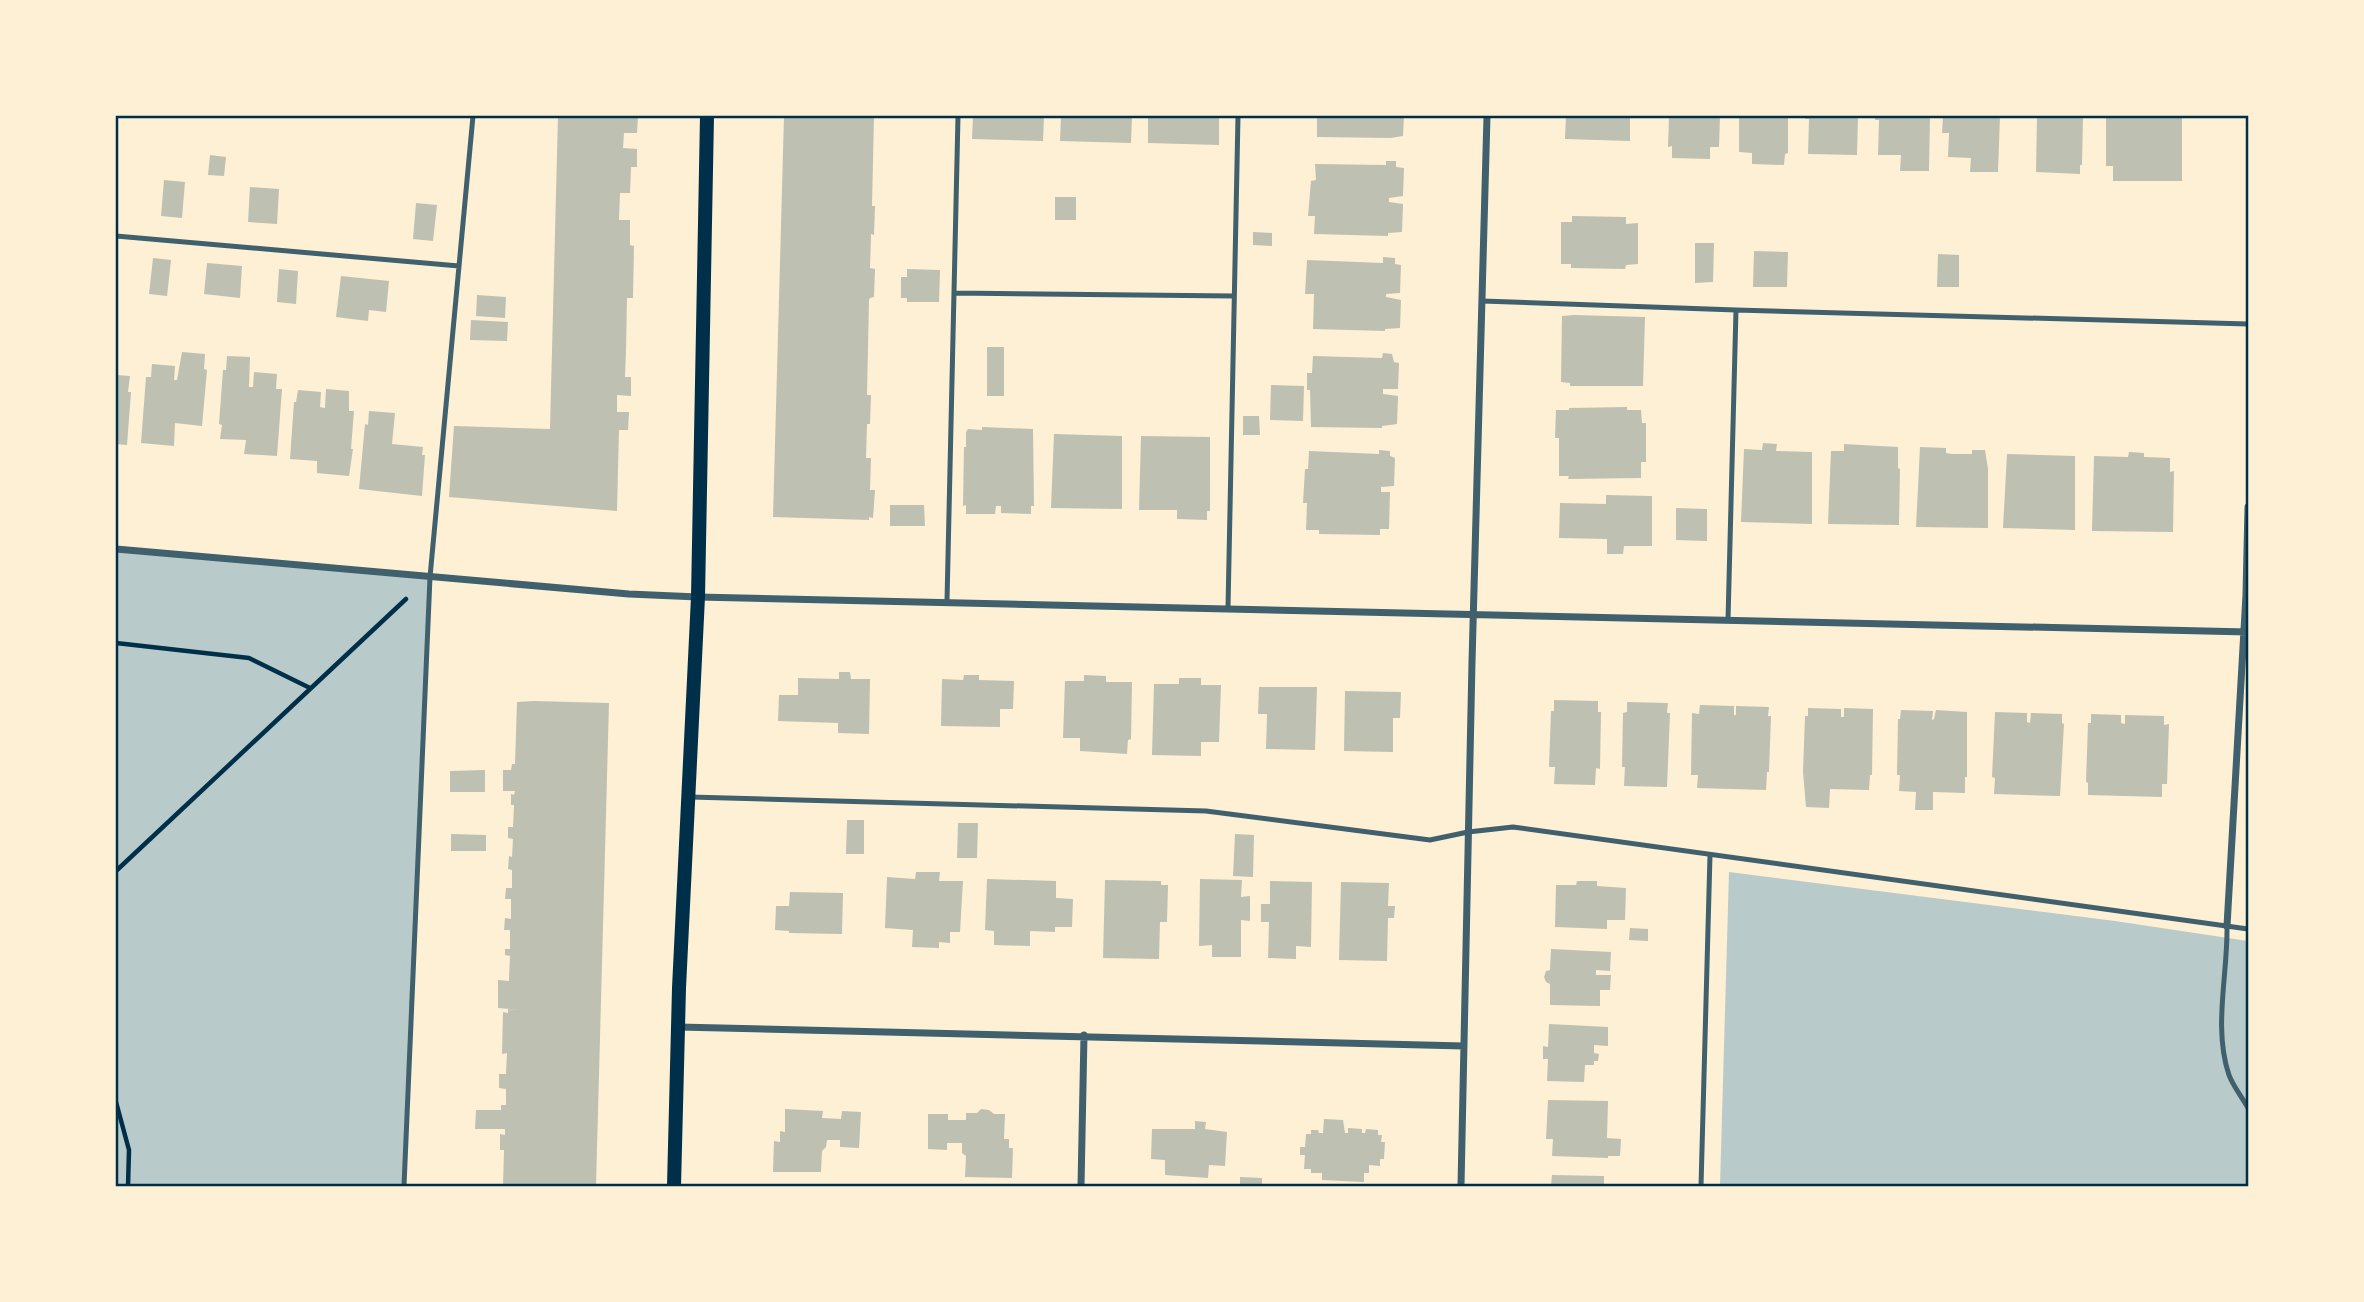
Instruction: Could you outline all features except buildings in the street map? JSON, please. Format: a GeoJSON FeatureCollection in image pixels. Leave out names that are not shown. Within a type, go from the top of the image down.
{"type":"FeatureCollection","features":[{"type":"Feature","properties":{"kind":"main road"},"geometry":{"type":"LineString","coordinates":[[674,1186],[678,1027],[698,597],[707,116]]}},
{"type":"Feature","properties":{"kind":"street"},"geometry":{"type":"LineString","coordinates":[[1461,1186],[1487,116]]}},
{"type":"Feature","properties":{"kind":"street"},"geometry":{"type":"LineString","coordinates":[[2227,926],[2246,632],[2249,507]]}},
{"type":"Feature","properties":{"kind":"street"},"geometry":{"type":"LineString","coordinates":[[116,549],[629,594],[698,597],[2246,632]]}},
{"type":"Feature","properties":{"kind":"street"},"geometry":{"type":"LineString","coordinates":[[678,1027],[1464,1046]]}},
{"type":"Feature","properties":{"kind":"street"},"geometry":{"type":"LineString","coordinates":[[1081,1186],[1084,1035]]}},
{"type":"Feature","properties":{"kind":"lane"},"geometry":{"type":"LineString","coordinates":[[404,1186],[430,577],[473,116]]}},
{"type":"Feature","properties":{"kind":"lane"},"geometry":{"type":"LineString","coordinates":[[947,601],[958,116]]}},
{"type":"Feature","properties":{"kind":"lane"},"geometry":{"type":"LineString","coordinates":[[1228,608],[1238,116]]}},
{"type":"Feature","properties":{"kind":"lane"},"geometry":{"type":"LineString","coordinates":[[116,236],[459,266]]}},
{"type":"Feature","properties":{"kind":"lane"},"geometry":{"type":"LineString","coordinates":[[954,293],[1234,296]]}},
{"type":"Feature","properties":{"kind":"lane"},"geometry":{"type":"LineString","coordinates":[[1482,301],[2249,324]]}},
{"type":"Feature","properties":{"kind":"lane"},"geometry":{"type":"LineString","coordinates":[[1728,620],[1736,310]]}},
{"type":"Feature","properties":{"kind":"lane"},"geometry":{"type":"LineString","coordinates":[[689,797],[1206,811],[1430,840],[1513,827],[2249,929]]}},
{"type":"Feature","properties":{"kind":"lane"},"geometry":{"type":"LineString","coordinates":[[1701,1186],[1710,855]]}},
{"type":"Feature","properties":{"kind":"lane"},"geometry":{"type":"LineString","coordinates":[[2227,926],[2222,1024],[2224,1058],[2230,1077],[2249,1108]]}},
{"type":"Feature","properties":{"kind":"path"},"geometry":{"type":"LineString","coordinates":[[116,871],[430,577]]}},
{"type":"Feature","properties":{"kind":"path"},"geometry":{"type":"LineString","coordinates":[[116,643],[248,658],[310,689]]}},
{"type":"Feature","properties":{"kind":"path"},"geometry":{"type":"LineString","coordinates":[[116,1102],[129,1150],[128,1186]]}},
{"type":"Feature","properties":{"kind":"shaded area"},"geometry":{"type":"Polygon","coordinates":[[[116,549],[430,577],[404,1186],[116,1186],[116,549]]]}},
{"type":"Feature","properties":{"kind":"shaded area"},"geometry":{"type":"Polygon","coordinates":[[[1729,872],[2115,921],[2248,941],[2248,1186],[1720,1186],[1729,872]]]}}]}
